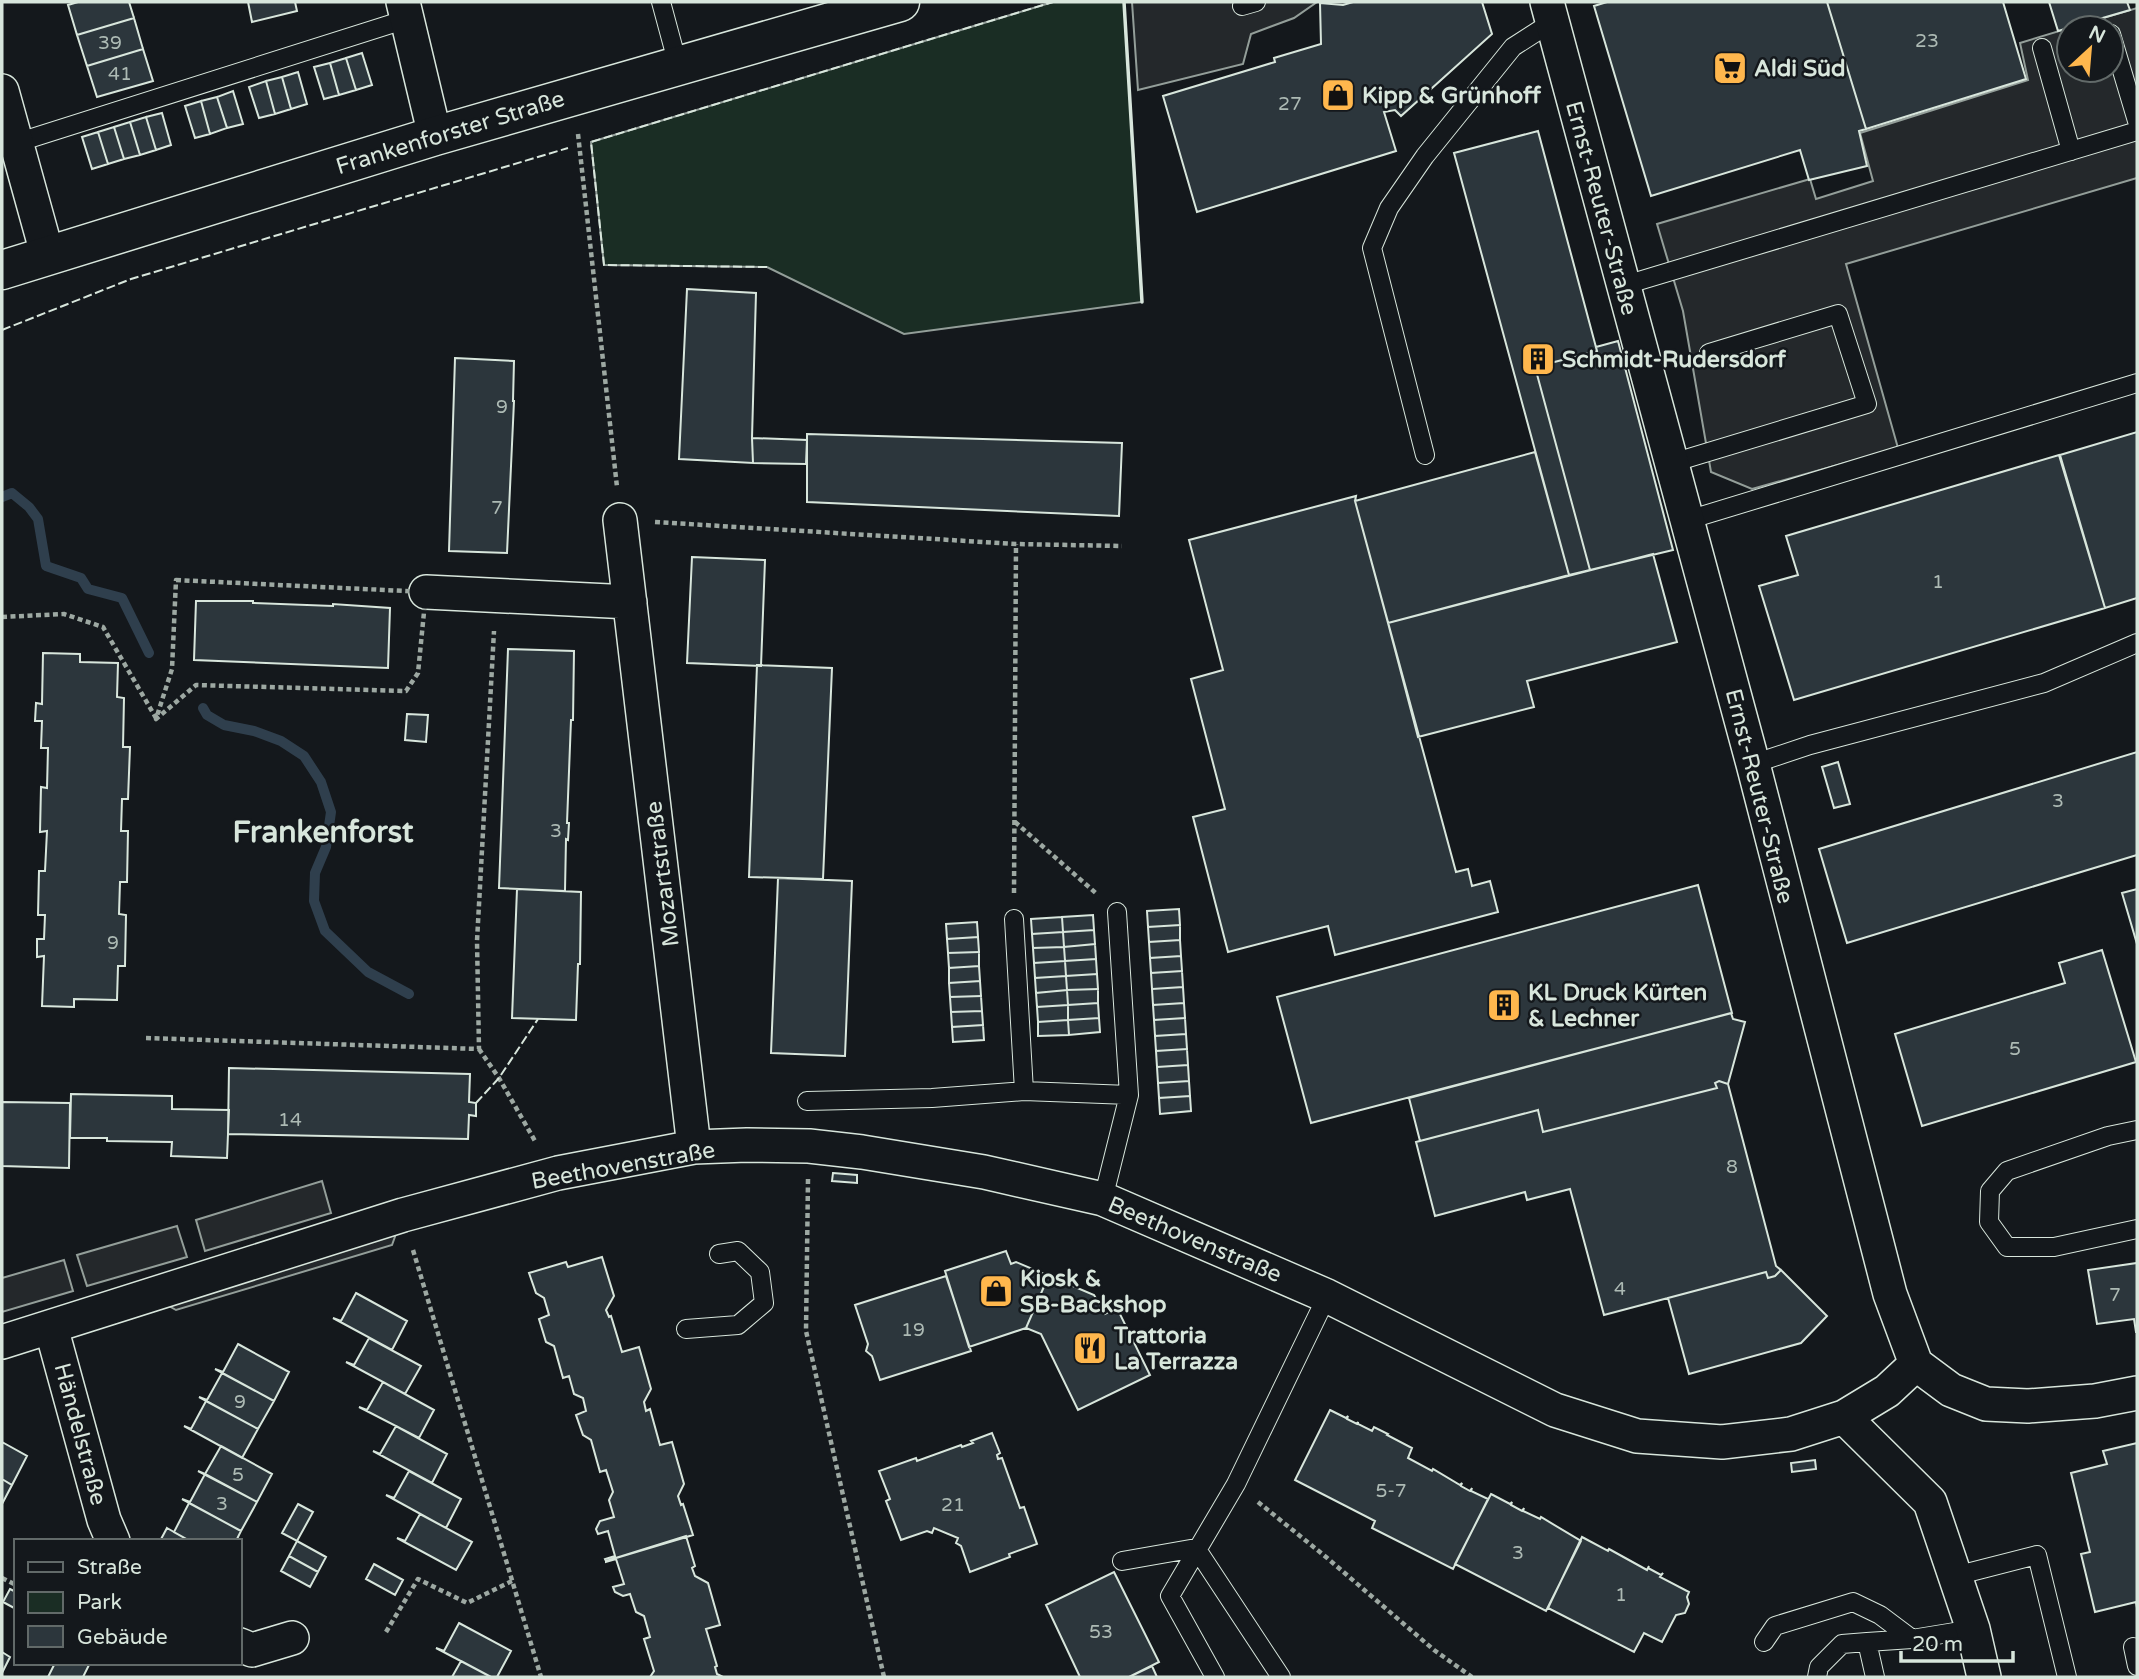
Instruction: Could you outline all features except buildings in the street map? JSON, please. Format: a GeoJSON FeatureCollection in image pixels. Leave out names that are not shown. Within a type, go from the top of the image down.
{"type":"FeatureCollection","features":[{"type":"Feature","properties":{"kind":"main road","name":"Frankenforster Straße"},"geometry":{"type":"LineString","coordinates":[[2,270],[435,136],[881,4]]}},
{"type":"Feature","properties":{"kind":"street"},"geometry":{"type":"LineString","coordinates":[[405,10],[435,136]]}},
{"type":"Feature","properties":{"kind":"street","name":"Ernst-Reuter-Straße"},"geometry":{"type":"LineString","coordinates":[[1549,12],[1753,764],[1890,1294],[1916,1364]]}},
{"type":"Feature","properties":{"kind":"street"},"geometry":{"type":"LineString","coordinates":[[2,91],[48,257]]}},
{"type":"Feature","properties":{"kind":"street","name":"Mozartstraße"},"geometry":{"type":"LineString","coordinates":[[621,520],[694,1147]]}},
{"type":"Feature","properties":{"kind":"street"},"geometry":{"type":"LineString","coordinates":[[426,592],[630,602]]}},
{"type":"Feature","properties":{"kind":"street","name":"Beethovenstraße"},"geometry":{"type":"LineString","coordinates":[[2,1342],[403,1215],[558,1173],[694,1147],[747,1145],[809,1146],[862,1152],[984,1172],[1103,1199],[1327,1296],[1555,1410],[1636,1436],[1722,1442],[1791,1434],[1844,1417],[1886,1391],[1916,1364]]}},
{"type":"Feature","properties":{"kind":"street","name":"Händelstraße"},"geometry":{"type":"LineString","coordinates":[[51,1327],[104,1520],[112,1539]]}},
{"type":"Feature","properties":{"kind":"street"},"geometry":{"type":"LineString","coordinates":[[1916,1364],[1951,1390],[1986,1404],[2028,1406],[2095,1401],[2137,1393]]}},
{"type":"Feature","properties":{"kind":"street"},"geometry":{"type":"LineString","coordinates":[[1844,1417],[1930,1502],[1973,1629],[1984,1677]]}},
{"type":"Feature","properties":{"kind":"street"},"geometry":{"type":"LineString","coordinates":[[242,1646],[252,1650],[292,1638]]}},
{"type":"Feature","properties":{"kind":"lane"},"geometry":{"type":"LineString","coordinates":[[661,2],[678,65]]}},
{"type":"Feature","properties":{"kind":"lane"},"geometry":{"type":"LineString","coordinates":[[16,143],[405,10]]}},
{"type":"Feature","properties":{"kind":"lane"},"geometry":{"type":"LineString","coordinates":[[1425,455],[1371,248],[1389,208],[1425,156],[1513,47],[1549,12]]}},
{"type":"Feature","properties":{"kind":"lane"},"geometry":{"type":"LineString","coordinates":[[2042,48],[2071,151]]}},
{"type":"Feature","properties":{"kind":"lane"},"geometry":{"type":"LineString","coordinates":[[2125,81],[2137,121]]}},
{"type":"Feature","properties":{"kind":"lane"},"geometry":{"type":"LineString","coordinates":[[1622,286],[2137,131]]}},
{"type":"Feature","properties":{"kind":"lane"},"geometry":{"type":"LineString","coordinates":[[1672,463],[1867,404],[1838,314],[1709,353]]}},
{"type":"Feature","properties":{"kind":"lane"},"geometry":{"type":"LineString","coordinates":[[1688,520],[2137,383]]}},
{"type":"Feature","properties":{"kind":"lane"},"geometry":{"type":"LineString","coordinates":[[1753,764],[1810,745],[2044,683],[2137,643]]}},
{"type":"Feature","properties":{"kind":"lane"},"geometry":{"type":"LineString","coordinates":[[1103,1199],[1129,1095],[1117,912]]}},
{"type":"Feature","properties":{"kind":"lane"},"geometry":{"type":"LineString","coordinates":[[1014,919],[1024,1091]]}},
{"type":"Feature","properties":{"kind":"lane"},"geometry":{"type":"LineString","coordinates":[[807,1101],[932,1098],[1024,1091],[1129,1095]]}},
{"type":"Feature","properties":{"kind":"lane"},"geometry":{"type":"LineString","coordinates":[[2137,1130],[2108,1136],[2007,1171],[1990,1191],[1989,1222],[2007,1247],[2054,1247],[2137,1228]]}},
{"type":"Feature","properties":{"kind":"lane"},"geometry":{"type":"LineString","coordinates":[[686,1329],[738,1325],[764,1303],[760,1272],[738,1251],[719,1254]]}},
{"type":"Feature","properties":{"kind":"lane"},"geometry":{"type":"LineString","coordinates":[[1215,1677],[1170,1596],[1236,1484],[1327,1296]]}},
{"type":"Feature","properties":{"kind":"lane"},"geometry":{"type":"LineString","coordinates":[[1122,1561],[1196,1548]]}},
{"type":"Feature","properties":{"kind":"lane"},"geometry":{"type":"LineString","coordinates":[[1196,1548],[1281,1677]]}},
{"type":"Feature","properties":{"kind":"lane"},"geometry":{"type":"LineString","coordinates":[[1955,1576],[2037,1555],[2067,1677]]}},
{"type":"Feature","properties":{"kind":"lane"},"geometry":{"type":"LineString","coordinates":[[1764,1642],[1775,1626],[1853,1602],[1880,1615],[1912,1639]]}},
{"type":"Feature","properties":{"kind":"lane"},"geometry":{"type":"LineString","coordinates":[[1817,1677],[1819,1667],[1842,1644],[1912,1639],[1973,1629]]}},
{"type":"Feature","properties":{"kind":"lane"},"geometry":{"type":"LineString","coordinates":[[1867,1642],[1875,1677]]}},
{"type":"Feature","properties":{"kind":"lane"},"geometry":{"type":"LineString","coordinates":[[2133,1647],[2137,1666]]}},
{"type":"Feature","properties":{"kind":"path"},"geometry":{"type":"LineString","coordinates":[[574,94],[621,520],[1016,544],[1122,546]]}},
{"type":"Feature","properties":{"kind":"path"},"geometry":{"type":"LineString","coordinates":[[1014,919],[1016,544]]}},
{"type":"Feature","properties":{"kind":"path"},"geometry":{"type":"LineString","coordinates":[[176,580],[426,592],[418,673],[406,691],[196,685],[156,719],[172,668],[176,580]]}},
{"type":"Feature","properties":{"kind":"path"},"geometry":{"type":"LineString","coordinates":[[496,595],[477,941],[479,1049],[499,1078],[531,1135],[558,1173]]}},
{"type":"Feature","properties":{"kind":"path"},"geometry":{"type":"LineString","coordinates":[[2,617],[64,614],[103,627],[156,719]]}},
{"type":"Feature","properties":{"kind":"path"},"geometry":{"type":"LineString","coordinates":[[1014,821],[1117,912]]}},
{"type":"Feature","properties":{"kind":"path"},"geometry":{"type":"LineString","coordinates":[[146,1038],[479,1049]]}},
{"type":"Feature","properties":{"kind":"path"},"geometry":{"type":"LineString","coordinates":[[809,1146],[806,1331],[884,1677]]}},
{"type":"Feature","properties":{"kind":"path"},"geometry":{"type":"LineString","coordinates":[[403,1215],[541,1677]]}},
{"type":"Feature","properties":{"kind":"path"},"geometry":{"type":"LineString","coordinates":[[1236,1484],[1434,1650],[1472,1677]]}},
{"type":"Feature","properties":{"kind":"path"},"geometry":{"type":"LineString","coordinates":[[386,1632],[418,1579],[467,1603],[512,1581]]}},
{"type":"Feature","properties":{"kind":"green space"},"geometry":{"type":"Polygon","coordinates":[[[1053,2],[1124,2],[1142,302],[904,334],[767,267],[604,265],[591,142],[1053,2]]]}},
{"type":"Feature","properties":{"kind":"shaded area"},"geometry":{"type":"Polygon","coordinates":[[[1132,2],[1317,2],[1294,18],[1251,34],[1243,64],[1138,90],[1132,2]]]}},
{"type":"Feature","properties":{"kind":"shaded area"},"geometry":{"type":"Polygon","coordinates":[[[2137,8],[2137,178],[1846,264],[1898,448],[1752,489],[1711,472],[1683,311],[1657,224],[1810,179],[1816,199],[1873,181],[1860,133],[2028,80],[2020,43],[2055,32],[2055,84],[2125,84],[2125,14],[2117,14],[2137,8]]]}},
{"type":"Feature","properties":{"kind":"shaded area"},"geometry":{"type":"Polygon","coordinates":[[[322,1181],[331,1213],[205,1251],[196,1220],[322,1181]]]}},
{"type":"Feature","properties":{"kind":"shaded area"},"geometry":{"type":"Polygon","coordinates":[[[177,1226],[187,1257],[87,1286],[77,1255],[177,1226]]]}},
{"type":"Feature","properties":{"kind":"shaded area"},"geometry":{"type":"Polygon","coordinates":[[[397,1231],[392,1245],[176,1310],[162,1302],[397,1231]]]}},
{"type":"Feature","properties":{"kind":"shaded area"},"geometry":{"type":"Polygon","coordinates":[[[64,1260],[73,1291],[2,1312],[2,1278],[64,1260]]]}},
{"type":"Feature","properties":{"kind":"waterway"},"geometry":{"type":"LineString","coordinates":[[2,497],[12,493],[29,507],[38,519],[46,566],[81,578],[88,589],[122,598],[149,653]]}},
{"type":"Feature","properties":{"kind":"waterway"},"geometry":{"type":"LineString","coordinates":[[203,708],[207,715],[224,725],[254,731],[281,741],[304,756],[321,782],[331,812],[326,847],[315,873],[314,901],[325,931],[368,972],[409,994]]}},
{"type":"Feature","properties":{"kind":"fence"},"geometry":{"type":"LineString","coordinates":[[767,267],[604,265],[591,142],[1053,2]]}},
{"type":"Feature","properties":{"kind":"fence"},"geometry":{"type":"LineString","coordinates":[[2,330],[131,279],[568,148]]}},
{"type":"Feature","properties":{"kind":"fence"},"geometry":{"type":"LineString","coordinates":[[476,1103],[499,1078],[538,1019]]}},
{"type":"Feature","properties":{"kind":"wall"},"geometry":{"type":"LineString","coordinates":[[1124,2],[1142,302]]}},
{"type":"Feature","properties":{"kind":"place","name":"Aldi Süd"},"geometry":{"type":"Point","coordinates":[1730,68]}},
{"type":"Feature","properties":{"kind":"place","name":"Kipp & Grünhoff"},"geometry":{"type":"Point","coordinates":[1338,95]}},
{"type":"Feature","properties":{"kind":"place","name":"Schmidt-Rudersdorf"},"geometry":{"type":"Point","coordinates":[1538,359]}},
{"type":"Feature","properties":{"kind":"place","name":"KL Druck Kürten & Lechner"},"geometry":{"type":"Point","coordinates":[1504,1005]}},
{"type":"Feature","properties":{"kind":"place","name":"Kiosk & SB-Backshop"},"geometry":{"type":"Point","coordinates":[996,1291]}},
{"type":"Feature","properties":{"kind":"place","name":"Trattoria La Terrazza"},"geometry":{"type":"Point","coordinates":[1090,1348]}},
{"type":"Feature","properties":{"kind":"district","name":"Frankenforst"},"geometry":{"type":"Point","coordinates":[323,832]}}]}
